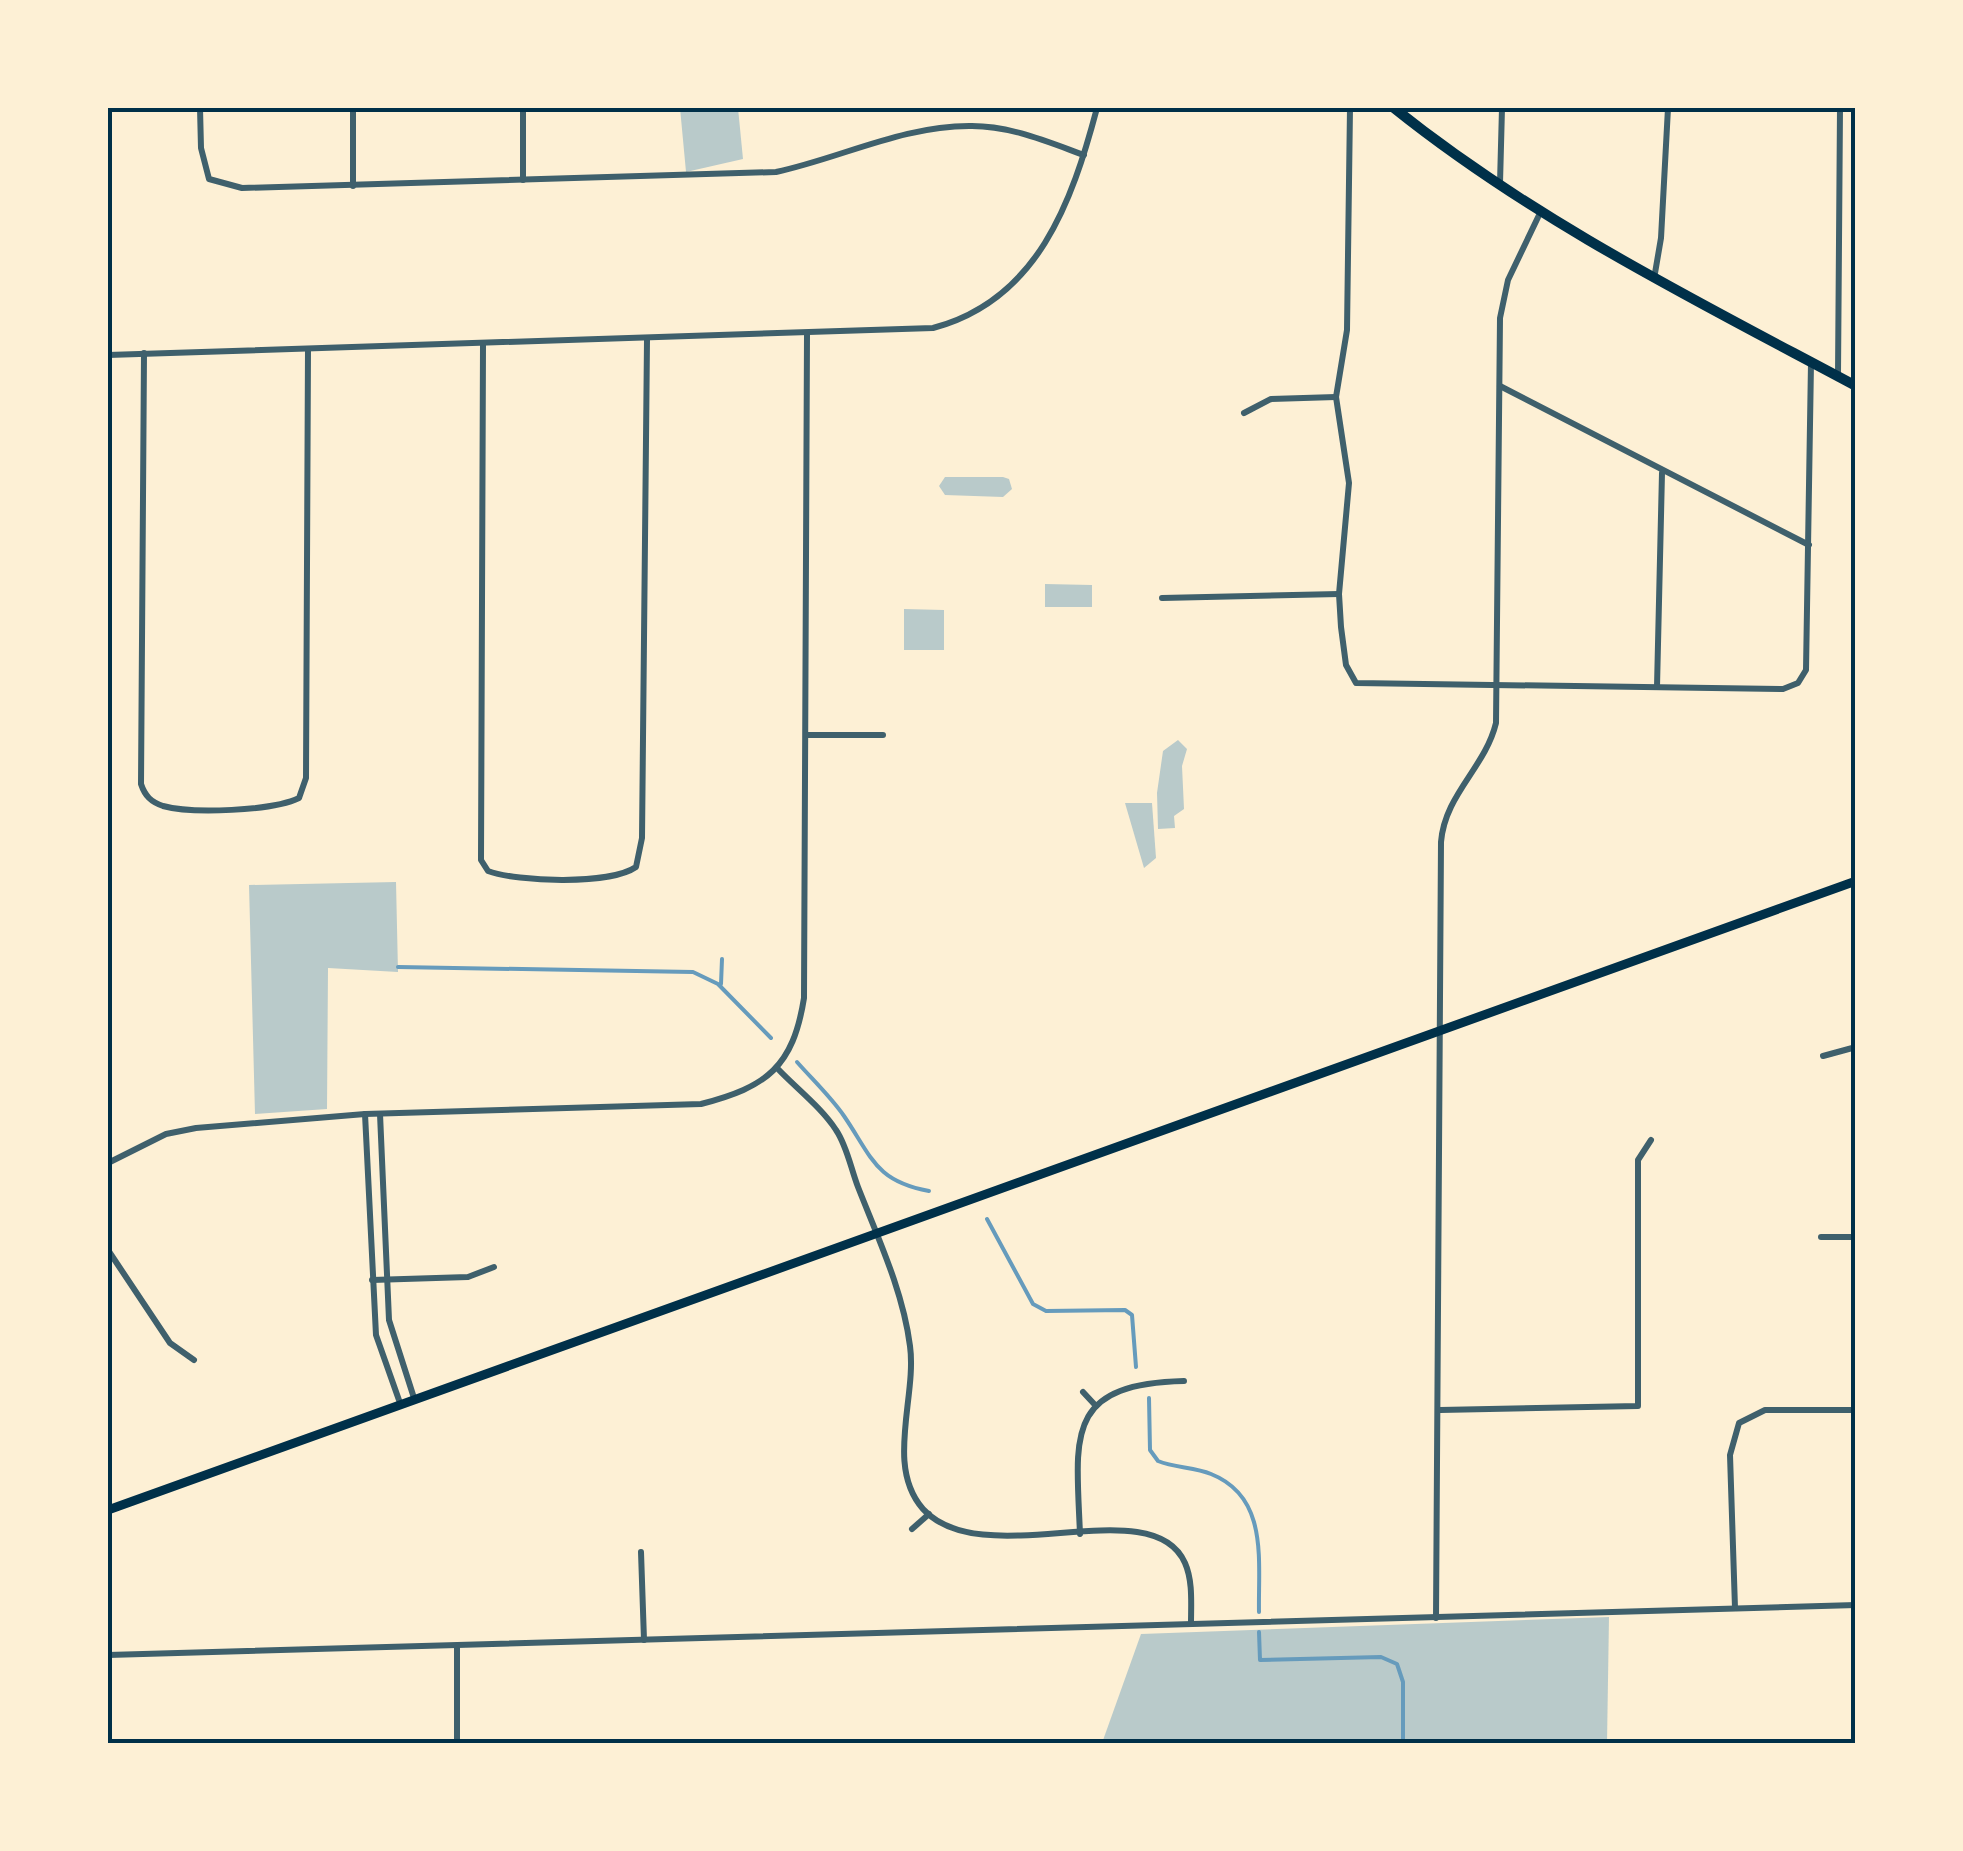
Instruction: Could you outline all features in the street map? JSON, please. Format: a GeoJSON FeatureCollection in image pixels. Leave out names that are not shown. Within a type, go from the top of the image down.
{"type":"FeatureCollection","features":[{"type":"Feature","properties":{"kind":"main road"},"geometry":{"type":"LineString","coordinates":[[1394,108],[1500,184],[1654,280],[1856,386]]}},
{"type":"Feature","properties":{"kind":"main road"},"geometry":{"type":"LineString","coordinates":[[108,1510],[1856,881]]}},
{"type":"Feature","properties":{"kind":"street"},"geometry":{"type":"LineString","coordinates":[[200,108],[201,148],[209,179],[242,188],[776,172],[834,160],[930,128],[974,126],[1022,132],[1084,155]]}},
{"type":"Feature","properties":{"kind":"street"},"geometry":{"type":"LineString","coordinates":[[353,108],[354,186]]}},
{"type":"Feature","properties":{"kind":"street"},"geometry":{"type":"LineString","coordinates":[[523,180],[524,108]]}},
{"type":"Feature","properties":{"kind":"street"},"geometry":{"type":"LineString","coordinates":[[108,355],[933,328],[980,311],[1007,291],[1047,242],[1069,201],[1097,108]]}},
{"type":"Feature","properties":{"kind":"street"},"geometry":{"type":"LineString","coordinates":[[1350,108],[1347,330],[1336,396],[1350,483],[1339,594],[1346,665],[1356,683],[1783,689],[1798,683],[1806,670],[1811,362]]}},
{"type":"Feature","properties":{"kind":"street"},"geometry":{"type":"LineString","coordinates":[[1500,184],[1502,108]]}},
{"type":"Feature","properties":{"kind":"street"},"geometry":{"type":"LineString","coordinates":[[1654,280],[1661,238],[1668,108]]}},
{"type":"Feature","properties":{"kind":"street"},"geometry":{"type":"LineString","coordinates":[[1838,376],[1840,108]]}},
{"type":"Feature","properties":{"kind":"street"},"geometry":{"type":"LineString","coordinates":[[1436,1618],[1442,830],[1450,804],[1492,738],[1500,685],[1502,298],[1541,211]]}},
{"type":"Feature","properties":{"kind":"street"},"geometry":{"type":"LineString","coordinates":[[108,1163],[166,1134],[196,1128],[365,1114],[700,1104],[735,1095],[778,1070],[798,1037],[804,998],[807,335]]}},
{"type":"Feature","properties":{"kind":"street"},"geometry":{"type":"LineString","coordinates":[[483,345],[479,846],[488,871],[499,874],[619,878],[636,867],[642,838],[647,340]]}},
{"type":"Feature","properties":{"kind":"street"},"geometry":{"type":"LineString","coordinates":[[144,353],[140,765],[145,795],[158,804],[263,807],[299,798],[307,763],[308,349]]}},
{"type":"Feature","properties":{"kind":"street"},"geometry":{"type":"LineString","coordinates":[[1500,386],[1808,546]]}},
{"type":"Feature","properties":{"kind":"street"},"geometry":{"type":"LineString","coordinates":[[1244,412],[1271,399],[1336,396]]}},
{"type":"Feature","properties":{"kind":"street"},"geometry":{"type":"LineString","coordinates":[[1657,687],[1662,472]]}},
{"type":"Feature","properties":{"kind":"street"},"geometry":{"type":"LineString","coordinates":[[1162,598],[1339,594]]}},
{"type":"Feature","properties":{"kind":"street"},"geometry":{"type":"LineString","coordinates":[[806,735],[883,735]]}},
{"type":"Feature","properties":{"kind":"street"},"geometry":{"type":"LineString","coordinates":[[1823,1056],[1856,1047]]}},
{"type":"Feature","properties":{"kind":"street"},"geometry":{"type":"LineString","coordinates":[[778,1070],[836,1130],[876,1232],[910,1344],[912,1385],[905,1467],[911,1488],[928,1514],[974,1534],[1144,1532],[1168,1541],[1188,1569],[1191,1624]]}},
{"type":"Feature","properties":{"kind":"street"},"geometry":{"type":"LineString","coordinates":[[365,1114],[372,1280],[380,1350],[400,1403]]}},
{"type":"Feature","properties":{"kind":"street"},"geometry":{"type":"LineString","coordinates":[[380,1114],[392,1335],[414,1398]]}},
{"type":"Feature","properties":{"kind":"street"},"geometry":{"type":"LineString","coordinates":[[1440,1410],[1638,1403],[1638,1160],[1652,1140]]}},
{"type":"Feature","properties":{"kind":"street"},"geometry":{"type":"LineString","coordinates":[[1821,1236],[1856,1237]]}},
{"type":"Feature","properties":{"kind":"street"},"geometry":{"type":"LineString","coordinates":[[108,1250],[170,1344],[194,1360]]}},
{"type":"Feature","properties":{"kind":"street"},"geometry":{"type":"LineString","coordinates":[[372,1280],[468,1276],[494,1268]]}},
{"type":"Feature","properties":{"kind":"street"},"geometry":{"type":"LineString","coordinates":[[1080,1534],[1078,1446],[1085,1420],[1109,1394],[1136,1384],[1184,1381]]}},
{"type":"Feature","properties":{"kind":"street"},"geometry":{"type":"LineString","coordinates":[[1083,1392],[1096,1406]]}},
{"type":"Feature","properties":{"kind":"street"},"geometry":{"type":"LineString","coordinates":[[1735,1608],[1730,1455],[1740,1423],[1765,1410],[1856,1410]]}},
{"type":"Feature","properties":{"kind":"street"},"geometry":{"type":"LineString","coordinates":[[912,1530],[928,1514]]}},
{"type":"Feature","properties":{"kind":"street"},"geometry":{"type":"LineString","coordinates":[[641,1552],[644,1640]]}},
{"type":"Feature","properties":{"kind":"street"},"geometry":{"type":"LineString","coordinates":[[108,1655],[1856,1605]]}},
{"type":"Feature","properties":{"kind":"street"},"geometry":{"type":"LineString","coordinates":[[457,1646],[457,1744]]}},
{"type":"Feature","properties":{"kind":"shaded area"},"geometry":{"type":"Polygon","coordinates":[[[680,108],[738,108],[743,159],[686,172],[680,108]]]}},
{"type":"Feature","properties":{"kind":"shaded area"},"geometry":{"type":"Polygon","coordinates":[[[945,477],[1003,477],[1009,479],[1012,489],[1003,497],[945,495],[939,486],[945,477]]]}},
{"type":"Feature","properties":{"kind":"shaded area"},"geometry":{"type":"Polygon","coordinates":[[[1045,584],[1092,585],[1092,607],[1045,607],[1045,584]]]}},
{"type":"Feature","properties":{"kind":"shaded area"},"geometry":{"type":"Polygon","coordinates":[[[904,609],[944,610],[944,650],[904,650],[904,609]]]}},
{"type":"Feature","properties":{"kind":"shaded area"},"geometry":{"type":"Polygon","coordinates":[[[1178,740],[1187,749],[1182,766],[1184,809],[1174,816],[1175,828],[1158,829],[1157,793],[1163,751],[1178,740]]]}},
{"type":"Feature","properties":{"kind":"shaded area"},"geometry":{"type":"Polygon","coordinates":[[[1125,803],[1152,803],[1156,858],[1144,868],[1125,803]]]}},
{"type":"Feature","properties":{"kind":"shaded area"},"geometry":{"type":"Polygon","coordinates":[[[396,882],[398,972],[328,968],[327,1109],[255,1114],[249,885],[396,882]]]}},
{"type":"Feature","properties":{"kind":"shaded area"},"geometry":{"type":"Polygon","coordinates":[[[1609,1617],[1607,1743],[1102,1743],[1141,1634],[1609,1617]]]}},
{"type":"Feature","properties":{"kind":"waterway"},"geometry":{"type":"LineString","coordinates":[[721,984],[722,959]]}},
{"type":"Feature","properties":{"kind":"waterway"},"geometry":{"type":"LineString","coordinates":[[398,967],[693,972],[718,984],[771,1038]]}},
{"type":"Feature","properties":{"kind":"waterway"},"geometry":{"type":"LineString","coordinates":[[797,1062],[839,1109],[886,1174],[929,1191]]}},
{"type":"Feature","properties":{"kind":"waterway"},"geometry":{"type":"LineString","coordinates":[[987,1219],[1033,1304],[1046,1311],[1125,1310],[1132,1315],[1136,1367]]}},
{"type":"Feature","properties":{"kind":"waterway"},"geometry":{"type":"LineString","coordinates":[[1149,1398],[1150,1450],[1158,1461],[1211,1474],[1230,1484],[1243,1498],[1251,1514],[1259,1552],[1259,1612]]}},
{"type":"Feature","properties":{"kind":"waterway"},"geometry":{"type":"LineString","coordinates":[[1259,1632],[1260,1660],[1381,1657],[1397,1664],[1403,1682],[1403,1744]]}}]}
